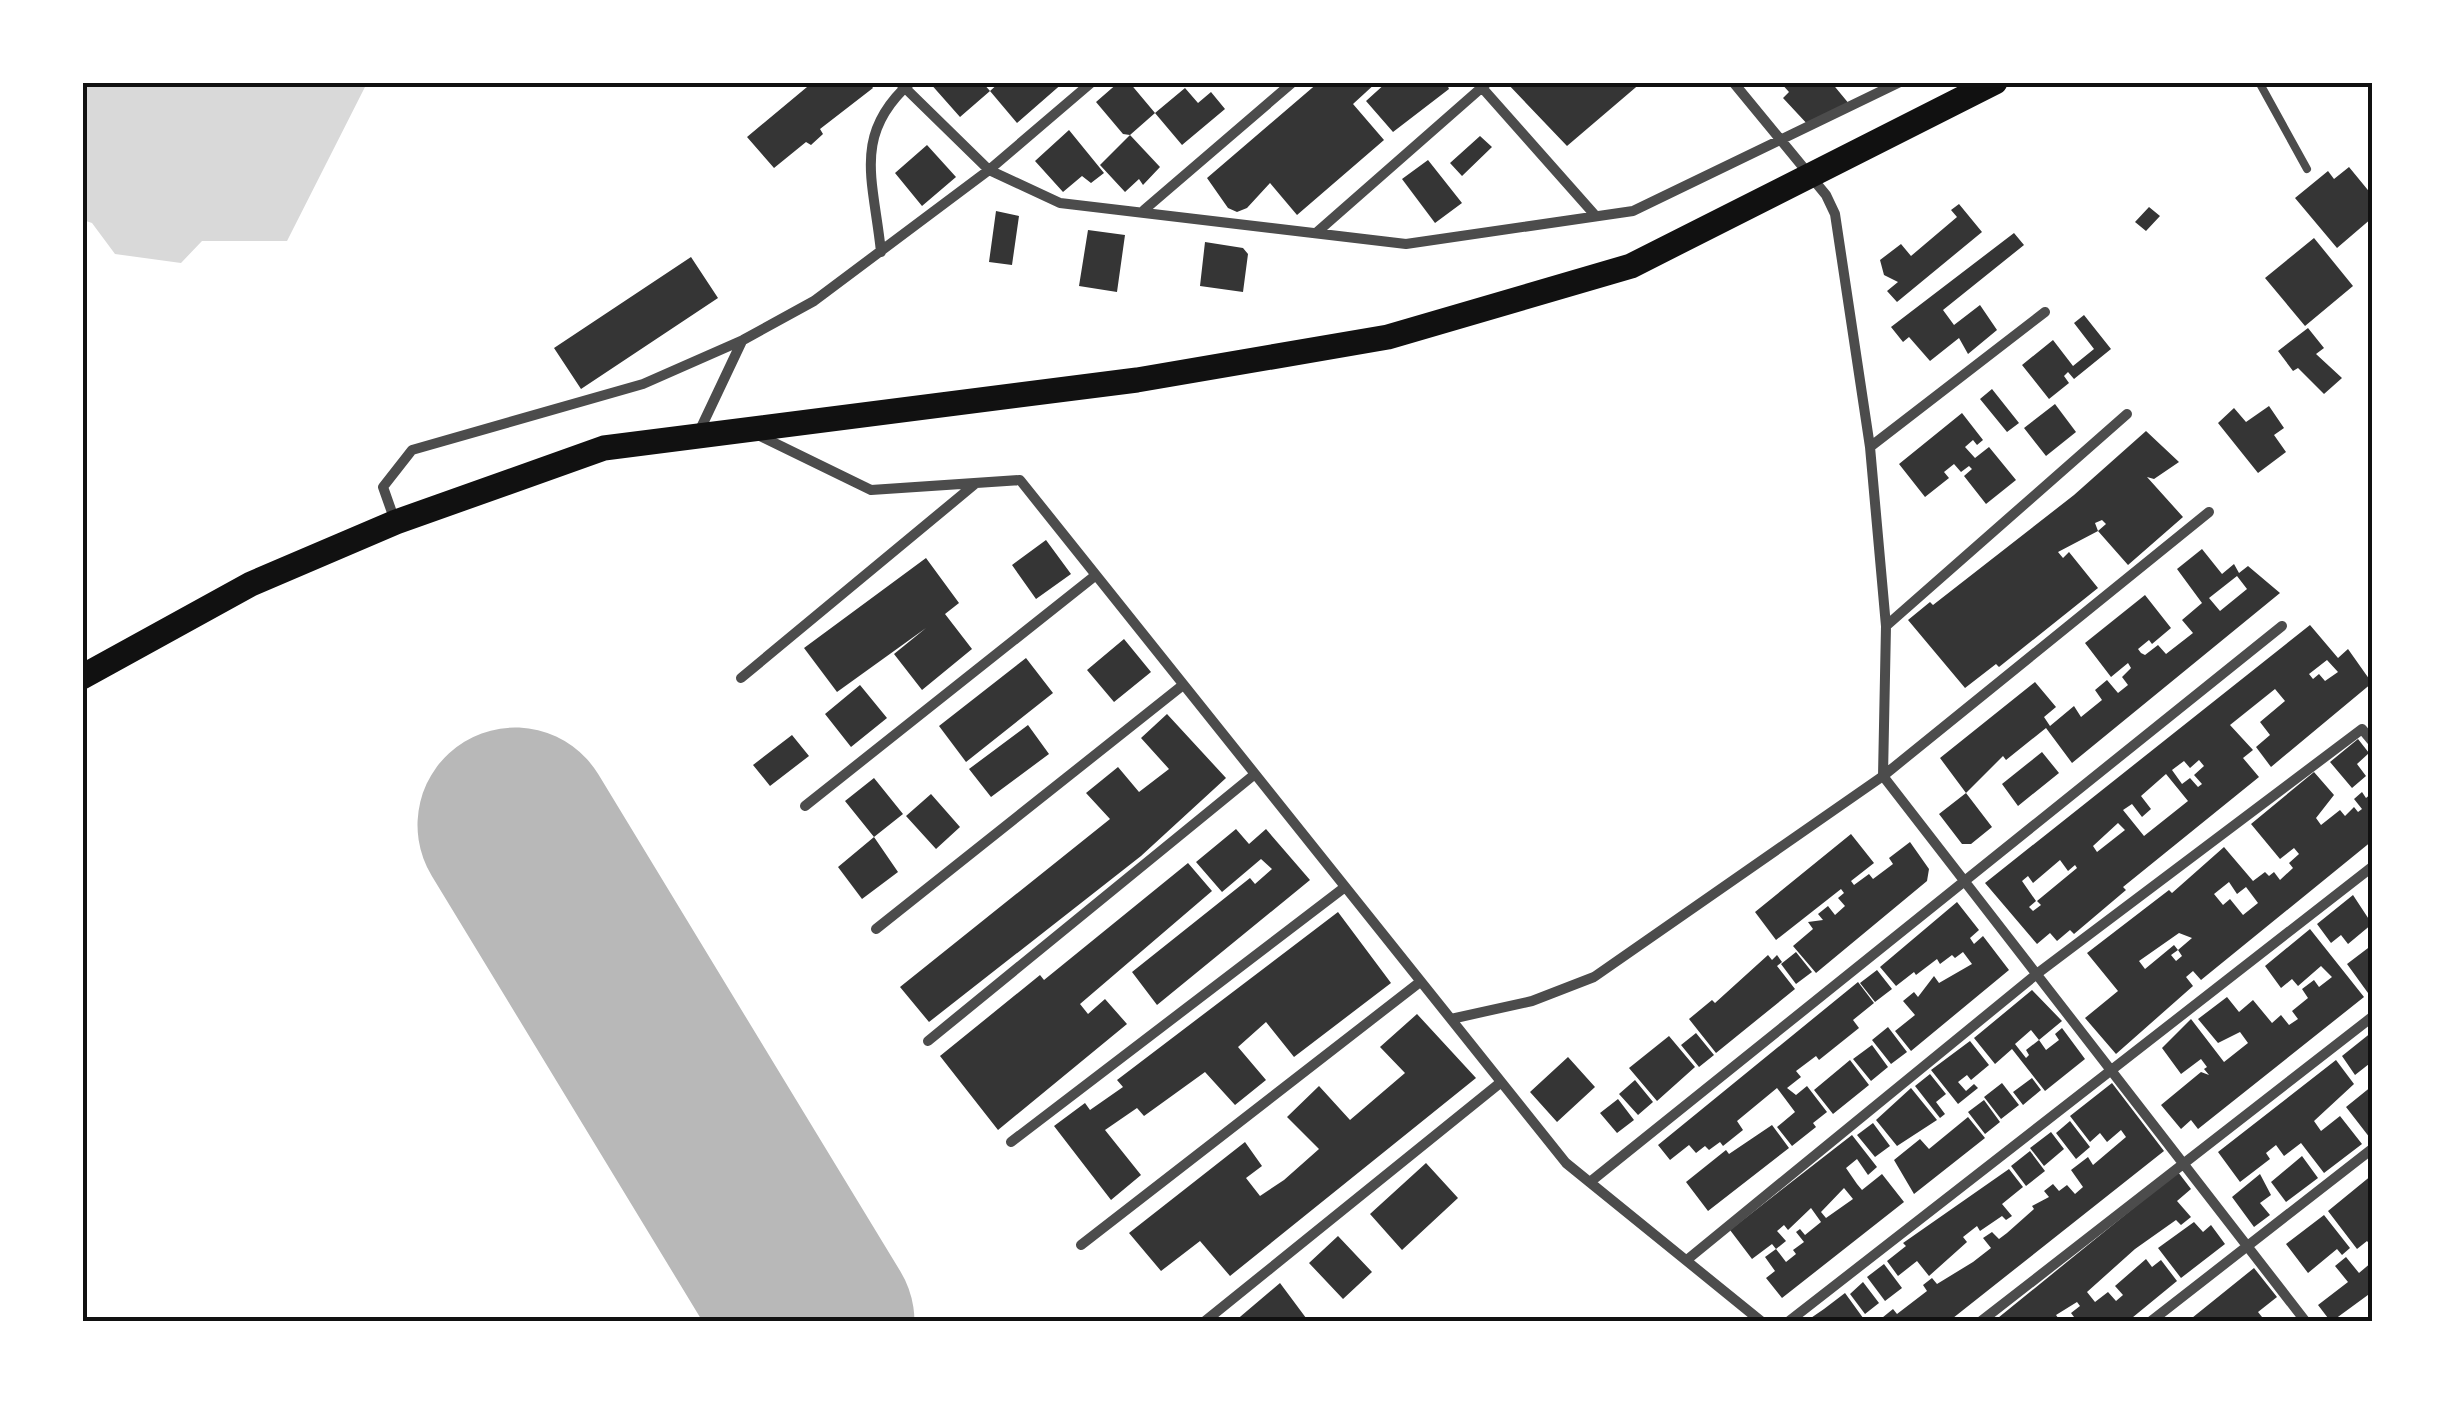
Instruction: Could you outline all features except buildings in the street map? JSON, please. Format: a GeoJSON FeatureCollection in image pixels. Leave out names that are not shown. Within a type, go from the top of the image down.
{"type":"FeatureCollection","features":[{"type":"Feature","properties":{"kind":"highway"},"geometry":{"type":"LineString","coordinates":[[82,677],[251,584],[396,522],[604,448],[1137,380],[1388,337],[1631,266],[1995,82]]}},
{"type":"Feature","properties":{"kind":"street"},"geometry":{"type":"LineString","coordinates":[[396,522],[383,487],[412,450],[643,384],[742,340],[814,302],[988,170],[1092,82]]}},
{"type":"Feature","properties":{"kind":"street"},"geometry":{"type":"LineString","coordinates":[[1144,210],[1292,82]]}},
{"type":"Feature","properties":{"kind":"street"},"geometry":{"type":"LineString","coordinates":[[1733,82],[1826,195],[1835,214],[1870,447],[1886,626],[1883,776],[2306,1322]]}},
{"type":"Feature","properties":{"kind":"street"},"geometry":{"type":"LineString","coordinates":[[881,252],[870,137],[884,106],[905,85],[988,170],[1060,203],[1406,244],[1633,211],[1781,143],[1900,82]]}},
{"type":"Feature","properties":{"kind":"street"},"geometry":{"type":"LineString","coordinates":[[1316,233],[1482,84],[1594,214]]}},
{"type":"Feature","properties":{"kind":"street"},"geometry":{"type":"LineString","coordinates":[[1870,447],[2045,312]]}},
{"type":"Feature","properties":{"kind":"street"},"geometry":{"type":"LineString","coordinates":[[698,435],[742,340]]}},
{"type":"Feature","properties":{"kind":"street"},"geometry":{"type":"LineString","coordinates":[[1886,626],[2126,414]]}},
{"type":"Feature","properties":{"kind":"street"},"geometry":{"type":"LineString","coordinates":[[749,431],[871,490],[1020,480],[1566,1163],[1762,1322]]}},
{"type":"Feature","properties":{"kind":"street"},"geometry":{"type":"LineString","coordinates":[[741,678],[977,483]]}},
{"type":"Feature","properties":{"kind":"street"},"geometry":{"type":"LineString","coordinates":[[1451,1020],[1532,1001],[1594,977],[1883,776],[2210,512]]}},
{"type":"Feature","properties":{"kind":"street"},"geometry":{"type":"LineString","coordinates":[[805,806],[1096,576]]}},
{"type":"Feature","properties":{"kind":"street"},"geometry":{"type":"LineString","coordinates":[[1590,1182],[2282,626]]}},
{"type":"Feature","properties":{"kind":"street"},"geometry":{"type":"LineString","coordinates":[[876,929],[1183,685]]}},
{"type":"Feature","properties":{"kind":"street"},"geometry":{"type":"LineString","coordinates":[[1688,1259],[2038,973],[2362,730],[2372,741]]}},
{"type":"Feature","properties":{"kind":"street"},"geometry":{"type":"LineString","coordinates":[[928,1042],[1255,774]]}},
{"type":"Feature","properties":{"kind":"street"},"geometry":{"type":"LineString","coordinates":[[1788,1322],[2372,868]]}},
{"type":"Feature","properties":{"kind":"street"},"geometry":{"type":"LineString","coordinates":[[1011,1142],[1345,887]]}},
{"type":"Feature","properties":{"kind":"street"},"geometry":{"type":"LineString","coordinates":[[1082,1245],[1420,982]]}},
{"type":"Feature","properties":{"kind":"street"},"geometry":{"type":"LineString","coordinates":[[1980,1322],[2372,1017]]}},
{"type":"Feature","properties":{"kind":"street"},"geometry":{"type":"LineString","coordinates":[[1204,1322],[1500,1084]]}},
{"type":"Feature","properties":{"kind":"street"},"geometry":{"type":"LineString","coordinates":[[2150,1322],[2372,1148]]}},
{"type":"Feature","properties":{"kind":"lane"},"geometry":{"type":"LineString","coordinates":[[2259,82],[2306,169]]}},
{"type":"Feature","properties":{"kind":"shaded area"},"geometry":{"type":"Polygon","coordinates":[[[82,83],[367,83],[287,241],[202,241],[181,263],[115,254],[92,223],[83,220],[82,83]]]}},
{"type":"Feature","properties":{"kind":"runway"},"geometry":{"type":"LineString","coordinates":[[515,825],[817,1322]]}}]}
